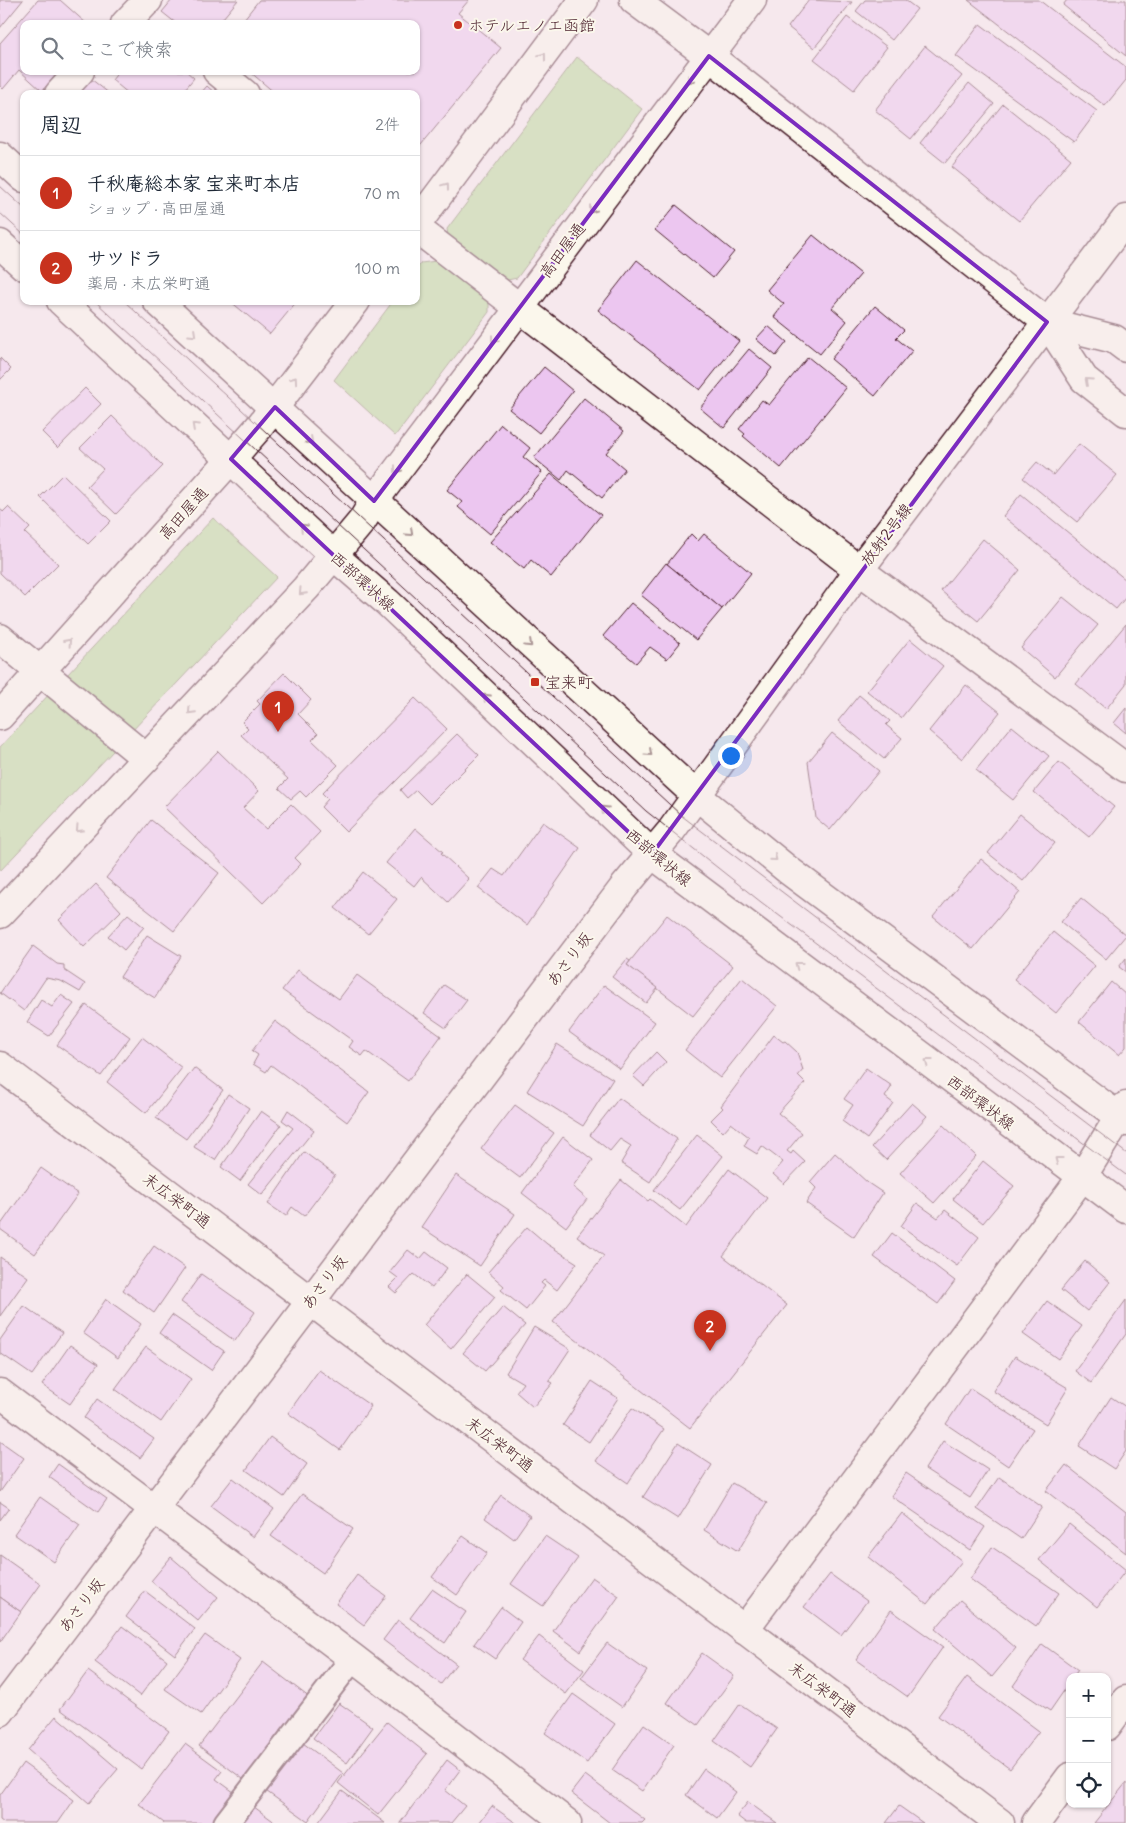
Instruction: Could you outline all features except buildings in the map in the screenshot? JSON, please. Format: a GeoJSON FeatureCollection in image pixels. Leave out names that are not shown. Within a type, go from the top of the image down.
{"type":"FeatureCollection","features":[{"type":"Feature","properties":{"kind":"street"},"geometry":{"type":"LineString","coordinates":[[420,221],[584,0]]}},
{"type":"Feature","properties":{"kind":"street"},"geometry":{"type":"LineString","coordinates":[[634,0],[709,56],[1047,322],[1084,379],[1126,412]]}},
{"type":"Feature","properties":{"kind":"street","name":"高田屋通"},"geometry":{"type":"LineString","coordinates":[[334,556],[362,521],[374,501],[519,306],[752,0]]}},
{"type":"Feature","properties":{"kind":"street"},"geometry":{"type":"LineString","coordinates":[[63,90],[76,75]]}},
{"type":"Feature","properties":{"kind":"street"},"geometry":{"type":"LineString","coordinates":[[222,75],[241,90]]}},
{"type":"Feature","properties":{"kind":"street"},"geometry":{"type":"LineString","coordinates":[[0,156],[20,174]]}},
{"type":"Feature","properties":{"kind":"street","name":"放射2号線"},"geometry":{"type":"LineString","coordinates":[[652,854],[859,570],[1126,219]]}},
{"type":"Feature","properties":{"kind":"street"},"geometry":{"type":"LineString","coordinates":[[420,229],[859,570],[1126,768]]}},
{"type":"Feature","properties":{"kind":"street"},"geometry":{"type":"LineString","coordinates":[[0,244],[20,262]]}},
{"type":"Feature","properties":{"kind":"street","name":"西部環状線"},"geometry":{"type":"LineString","coordinates":[[65,305],[334,556],[387,602],[652,854],[1082,1178],[1126,1209]]}},
{"type":"Feature","properties":{"kind":"street"},"geometry":{"type":"LineString","coordinates":[[161,305],[275,407],[374,501],[696,796],[796,875],[1123,1115],[1082,1178],[744,1630]]}},
{"type":"Feature","properties":{"kind":"street","name":"高田屋通"},"geometry":{"type":"LineString","coordinates":[[0,716],[231,459],[275,407],[353,305]]}},
{"type":"Feature","properties":{"kind":"street"},"geometry":{"type":"LineString","coordinates":[[1047,322],[1114,338],[1126,348]]}},
{"type":"Feature","properties":{"kind":"street"},"geometry":{"type":"LineString","coordinates":[[0,914],[334,556]]}},
{"type":"Feature","properties":{"kind":"street"},"geometry":{"type":"LineString","coordinates":[[0,638],[146,758]]}},
{"type":"Feature","properties":{"kind":"street","name":"あさり坂"},"geometry":{"type":"LineString","coordinates":[[0,1712],[310,1300],[624,887],[652,854]]}},
{"type":"Feature","properties":{"kind":"street","name":"末広栄町通"},"geometry":{"type":"LineString","coordinates":[[0,1066],[1000,1823]]}},
{"type":"Feature","properties":{"kind":"street"},"geometry":{"type":"LineString","coordinates":[[0,1394],[353,1658],[567,1823]]}},
{"type":"Feature","properties":{"kind":"street"},"geometry":{"type":"LineString","coordinates":[[1111,1721],[1126,1700]]}},
{"type":"Feature","properties":{"kind":"street"},"geometry":{"type":"LineString","coordinates":[[1036,1823],[1066,1782]]}},
{"type":"Feature","properties":{"kind":"lane"},"geometry":{"type":"LineString","coordinates":[[226,1823],[353,1658]]}},
{"type":"Feature","properties":{"kind":"highlighted area"},"geometry":{"type":"Polygon","coordinates":[[[709,56],[1047,322],[652,854],[231,459],[275,407],[374,501],[709,56]]]}},
{"type":"Feature","properties":{"kind":"green space"},"geometry":{"type":"Polygon","coordinates":[[[577,57],[642,109],[517,278],[503,281],[449,242],[447,229],[577,57]]]}},
{"type":"Feature","properties":{"kind":"green space"},"geometry":{"type":"Polygon","coordinates":[[[436,261],[485,298],[489,304],[489,312],[395,436],[334,380],[390,305],[420,305],[421,263],[436,261]]]}},
{"type":"Feature","properties":{"kind":"green space"},"geometry":{"type":"Polygon","coordinates":[[[213,518],[277,577],[0,871],[0,747],[213,518]]]}},
{"type":"Feature","properties":{"kind":"tram line"},"geometry":{"type":"LineString","coordinates":[[0,186],[20,204]]}},
{"type":"Feature","properties":{"kind":"tram line"},"geometry":{"type":"LineString","coordinates":[[0,213],[20,231]]}},
{"type":"Feature","properties":{"kind":"tram line"},"geometry":{"type":"LineString","coordinates":[[99,305],[646,811],[761,902],[1126,1175]]}},
{"type":"Feature","properties":{"kind":"tram line"},"geometry":{"type":"LineString","coordinates":[[128,305],[682,816],[1126,1153]]}},
{"type":"Feature","properties":{"kind":"place","name":"ホテルエノエ函館"},"geometry":{"type":"Point","coordinates":[458,25]}},
{"type":"Feature","properties":{"kind":"place","name":"宝来町"},"geometry":{"type":"Point","coordinates":[535,682]}},
{"type":"Feature","properties":{"kind":"place","name":"千秋庵総本家 宝来町本店"},"geometry":{"type":"Point","coordinates":[278,732]}},
{"type":"Feature","properties":{"kind":"place","name":"サツドラ"},"geometry":{"type":"Point","coordinates":[710,1351]}}]}
